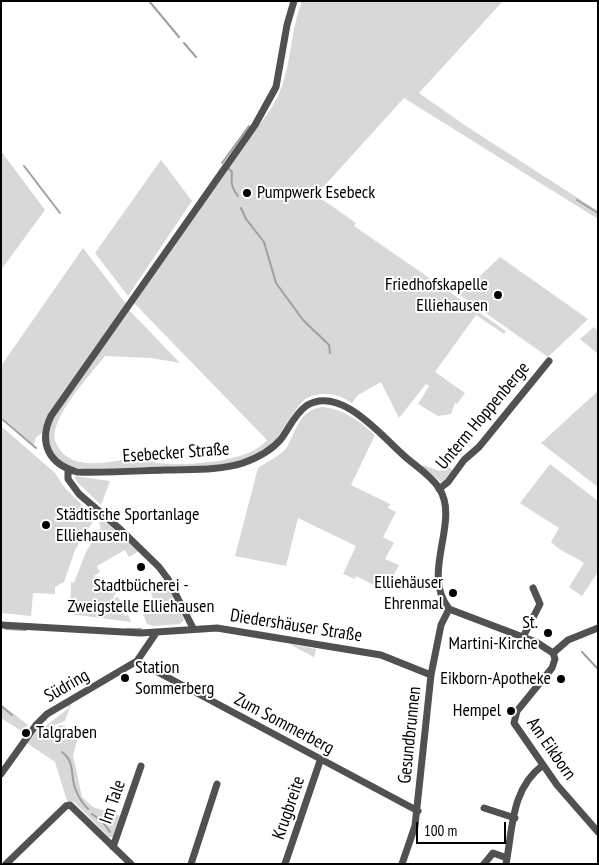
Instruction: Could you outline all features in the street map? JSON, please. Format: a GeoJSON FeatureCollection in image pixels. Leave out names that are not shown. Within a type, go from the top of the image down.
{"type":"FeatureCollection","features":[{"type":"Feature","properties":{"kind":"street"},"geometry":{"type":"LineString","coordinates":[[193,628],[159,567],[72,487],[68,479],[68,469],[57,464],[49,453],[45,433],[51,416],[265,110],[278,80],[287,25],[294,1]]}},
{"type":"Feature","properties":{"kind":"street","name":"Unterm Hoppenberge"},"geometry":{"type":"LineString","coordinates":[[439,489],[448,482],[464,460],[479,447],[549,361]]}},
{"type":"Feature","properties":{"kind":"street","name":"Esebecker Straße"},"geometry":{"type":"LineString","coordinates":[[68,469],[90,472],[215,468],[238,464],[270,449],[280,440],[301,410],[312,403],[323,401],[342,405],[368,422],[422,469],[439,489]]}},
{"type":"Feature","properties":{"kind":"street"},"geometry":{"type":"LineString","coordinates":[[439,489],[444,499],[445,514],[438,577],[442,597],[449,609],[543,645],[554,653],[568,640],[598,628]]}},
{"type":"Feature","properties":{"kind":"street"},"geometry":{"type":"LineString","coordinates":[[523,638],[540,604],[533,588]]}},
{"type":"Feature","properties":{"kind":"street","name":"Gesundbrunnen"},"geometry":{"type":"LineString","coordinates":[[402,864],[418,811],[431,675],[441,623],[449,609]]}},
{"type":"Feature","properties":{"kind":"street","name":"Diedershäuser Straße"},"geometry":{"type":"LineString","coordinates":[[1,625],[156,633],[193,628],[228,630],[381,655],[431,675]]}},
{"type":"Feature","properties":{"kind":"street","name":"Südring"},"geometry":{"type":"LineString","coordinates":[[1,774],[28,735],[47,714],[137,661],[156,633]]}},
{"type":"Feature","properties":{"kind":"street","name":"Am Eikborn"},"geometry":{"type":"LineString","coordinates":[[554,653],[555,659],[552,668],[517,711],[514,720],[515,726],[569,800],[598,832]]}},
{"type":"Feature","properties":{"kind":"street","name":"Zum Sommerberg"},"geometry":{"type":"LineString","coordinates":[[137,661],[320,761],[418,811]]}},
{"type":"Feature","properties":{"kind":"street","name":"Krugbreite"},"geometry":{"type":"LineString","coordinates":[[285,864],[320,761]]}},
{"type":"Feature","properties":{"kind":"street"},"geometry":{"type":"LineString","coordinates":[[484,864],[493,853],[507,861],[518,797],[523,784],[543,765]]}},
{"type":"Feature","properties":{"kind":"street","name":"Im Tale"},"geometry":{"type":"LineString","coordinates":[[113,848],[141,766]]}},
{"type":"Feature","properties":{"kind":"street"},"geometry":{"type":"LineString","coordinates":[[191,864],[217,784]]}},
{"type":"Feature","properties":{"kind":"street"},"geometry":{"type":"LineString","coordinates":[[6,864],[66,806],[70,805],[131,864]]}},
{"type":"Feature","properties":{"kind":"street"},"geometry":{"type":"LineString","coordinates":[[484,808],[514,818]]}},
{"type":"Feature","properties":{"kind":"shaded area"},"geometry":{"type":"Polygon","coordinates":[[[302,1],[503,1],[419,93],[466,126],[598,211],[598,219],[404,98],[316,195],[356,223],[354,226],[506,331],[504,334],[476,315],[435,372],[465,393],[457,404],[455,403],[451,414],[438,416],[418,404],[429,386],[426,384],[399,418],[381,382],[358,395],[352,403],[341,397],[329,394],[311,396],[305,399],[268,448],[241,460],[220,465],[113,470],[74,468],[63,464],[51,449],[49,431],[52,419],[128,309],[180,363],[151,358],[105,356],[81,385],[64,410],[58,423],[55,434],[56,443],[62,453],[71,459],[92,463],[136,458],[170,464],[200,463],[246,454],[258,448],[267,440],[134,303],[238,152],[275,102],[283,83],[295,24],[302,1]]]}},
{"type":"Feature","properties":{"kind":"shaded area"},"geometry":{"type":"Polygon","coordinates":[[[1,151],[45,210],[1,270],[1,151]]]}},
{"type":"Feature","properties":{"kind":"shaded area"},"geometry":{"type":"Polygon","coordinates":[[[161,160],[192,201],[128,296],[95,253],[161,160]]]}},
{"type":"Feature","properties":{"kind":"shaded area"},"geometry":{"type":"Polygon","coordinates":[[[83,248],[126,304],[47,418],[42,433],[36,437],[34,445],[1,416],[1,366],[83,248]]]}},
{"type":"Feature","properties":{"kind":"shaded area"},"geometry":{"type":"Polygon","coordinates":[[[500,257],[588,319],[548,357],[460,295],[500,257]]]}},
{"type":"Feature","properties":{"kind":"shaded area"},"geometry":{"type":"Polygon","coordinates":[[[594,327],[598,331],[598,354],[580,339],[594,327]]]}},
{"type":"Feature","properties":{"kind":"shaded area"},"geometry":{"type":"Polygon","coordinates":[[[598,391],[598,487],[541,443],[598,391]]]}},
{"type":"Feature","properties":{"kind":"shaded area"},"geometry":{"type":"Polygon","coordinates":[[[321,407],[344,413],[375,435],[351,485],[390,504],[388,508],[396,512],[383,537],[394,543],[385,559],[399,565],[385,591],[356,576],[355,579],[343,574],[356,546],[298,518],[286,566],[235,556],[258,468],[285,450],[303,417],[314,409],[321,407]]]}},
{"type":"Feature","properties":{"kind":"shaded area","name":"Städtische Sportanlage Elliehausen"},"geometry":{"type":"Polygon","coordinates":[[[1,426],[55,473],[65,488],[95,518],[75,550],[64,582],[55,587],[55,594],[33,593],[31,616],[1,613],[1,426]]]}},
{"type":"Feature","properties":{"kind":"shaded area"},"geometry":{"type":"Polygon","coordinates":[[[550,464],[598,501],[598,572],[582,596],[569,587],[584,563],[551,542],[559,528],[520,503],[550,464]]]}},
{"type":"Feature","properties":{"kind":"shaded area"},"geometry":{"type":"Polygon","coordinates":[[[423,465],[440,471],[449,467],[453,471],[445,481],[441,482],[422,467],[423,465]]]}},
{"type":"Feature","properties":{"kind":"shaded area"},"geometry":{"type":"Polygon","coordinates":[[[74,476],[110,481],[101,505],[77,482],[74,476]]]}},
{"type":"Feature","properties":{"kind":"shaded area"},"geometry":{"type":"Polygon","coordinates":[[[102,519],[139,551],[129,557],[125,550],[97,566],[100,572],[94,576],[98,587],[110,584],[116,594],[113,596],[114,599],[118,597],[126,611],[123,613],[125,616],[128,614],[131,622],[70,614],[71,582],[74,583],[86,552],[101,528],[99,523],[102,519]]]}},
{"type":"Feature","properties":{"kind":"shaded area"},"geometry":{"type":"Polygon","coordinates":[[[163,584],[168,585],[184,620],[180,624],[154,626],[147,624],[141,609],[150,604],[148,601],[153,597],[150,592],[163,584]]]}},
{"type":"Feature","properties":{"kind":"shaded area"},"geometry":{"type":"Polygon","coordinates":[[[289,644],[316,649],[314,658],[312,656],[289,644]]]}},
{"type":"Feature","properties":{"kind":"shaded area"},"geometry":{"type":"Polygon","coordinates":[[[72,701],[65,721],[45,729],[43,728],[69,708],[66,704],[72,701]]]}},
{"type":"Feature","properties":{"kind":"shaded area"},"geometry":{"type":"Polygon","coordinates":[[[1,704],[28,725],[23,732],[1,718],[1,704]]]}},
{"type":"Feature","properties":{"kind":"shaded area"},"geometry":{"type":"Polygon","coordinates":[[[61,725],[80,732],[73,755],[82,797],[93,807],[121,816],[113,837],[109,837],[74,802],[67,801],[55,762],[27,743],[39,729],[45,732],[61,725]]]}},
{"type":"Feature","properties":{"kind":"waterway"},"geometry":{"type":"LineString","coordinates":[[149,1],[179,37]]}},
{"type":"Feature","properties":{"kind":"waterway"},"geometry":{"type":"LineString","coordinates":[[184,43],[196,57]]}},
{"type":"Feature","properties":{"kind":"waterway"},"geometry":{"type":"LineString","coordinates":[[222,163],[249,126]]}},
{"type":"Feature","properties":{"kind":"waterway"},"geometry":{"type":"LineString","coordinates":[[24,166],[60,213]]}},
{"type":"Feature","properties":{"kind":"waterway"},"geometry":{"type":"LineString","coordinates":[[229,169],[232,172],[233,187],[238,196]]}},
{"type":"Feature","properties":{"kind":"waterway"},"geometry":{"type":"LineString","coordinates":[[577,200],[598,213]]}},
{"type":"Feature","properties":{"kind":"waterway"},"geometry":{"type":"LineString","coordinates":[[241,208],[246,219],[264,242],[276,283],[303,320],[329,345],[330,353]]}},
{"type":"Feature","properties":{"kind":"waterway"},"geometry":{"type":"LineString","coordinates":[[1,418],[36,448]]}},
{"type":"Feature","properties":{"kind":"waterway"},"geometry":{"type":"LineString","coordinates":[[6,629],[26,630]]}},
{"type":"Feature","properties":{"kind":"waterway"},"geometry":{"type":"LineString","coordinates":[[126,629],[141,629]]}},
{"type":"Feature","properties":{"kind":"waterway"},"geometry":{"type":"LineString","coordinates":[[582,652],[598,669]]}},
{"type":"Feature","properties":{"kind":"waterway"},"geometry":{"type":"LineString","coordinates":[[1,706],[12,715]]}},
{"type":"Feature","properties":{"kind":"waterway"},"geometry":{"type":"LineString","coordinates":[[62,752],[69,759],[74,785],[81,801],[88,809]]}},
{"type":"Feature","properties":{"kind":"waterway"},"geometry":{"type":"LineString","coordinates":[[92,814],[102,821],[110,832]]}},
{"type":"Feature","properties":{"kind":"place","name":"Pumpwerk Esebeck"},"geometry":{"type":"Point","coordinates":[247,193]}},
{"type":"Feature","properties":{"kind":"place","name":"Friedhofskapelle Elliehausen"},"geometry":{"type":"Point","coordinates":[498,295]}},
{"type":"Feature","properties":{"kind":"place","name":"Städtische Sportanlage Elliehausen"},"geometry":{"type":"Point","coordinates":[46,525]}},
{"type":"Feature","properties":{"kind":"place","name":"Stadtbücherei - Zweigstelle Elliehausen"},"geometry":{"type":"Point","coordinates":[141,567]}},
{"type":"Feature","properties":{"kind":"place","name":"Elliehäuser Ehrenmal"},"geometry":{"type":"Point","coordinates":[453,593]}},
{"type":"Feature","properties":{"kind":"place","name":"St. Martini-Kirche"},"geometry":{"type":"Point","coordinates":[548,633]}},
{"type":"Feature","properties":{"kind":"place","name":"Station Sommerberg"},"geometry":{"type":"Point","coordinates":[125,678]}},
{"type":"Feature","properties":{"kind":"place","name":"Eikborn-Apotheke"},"geometry":{"type":"Point","coordinates":[561,679]}},
{"type":"Feature","properties":{"kind":"place","name":"Hempel"},"geometry":{"type":"Point","coordinates":[511,711]}},
{"type":"Feature","properties":{"kind":"place","name":"Talgraben"},"geometry":{"type":"Point","coordinates":[26,733]}}]}
